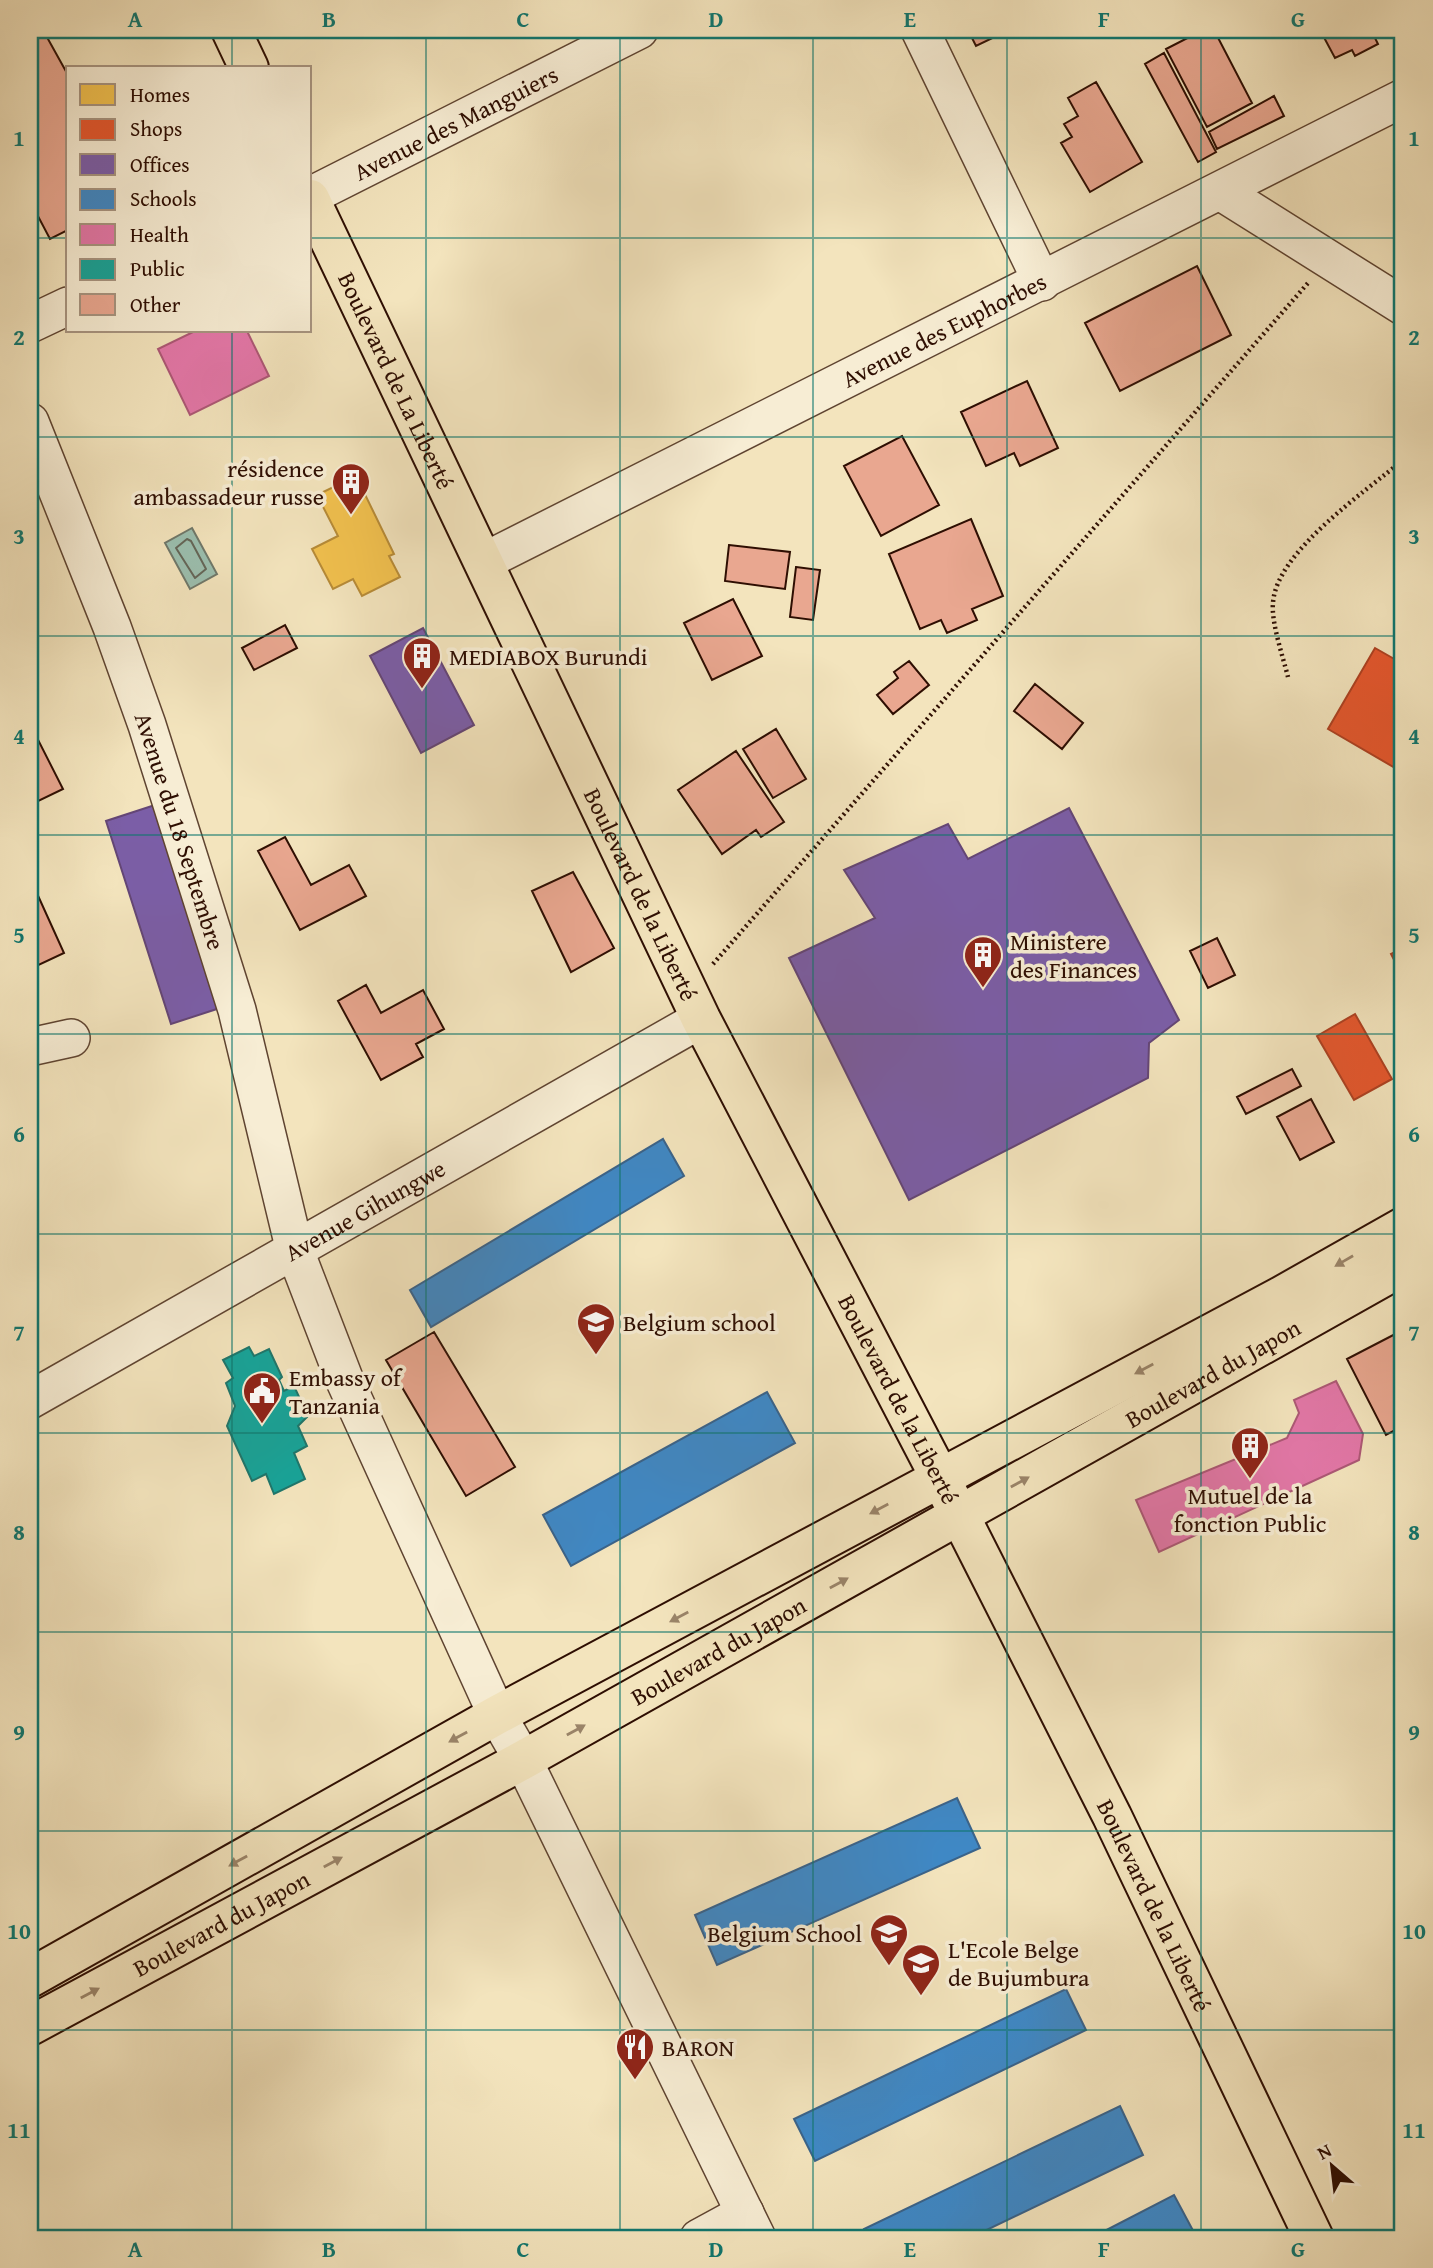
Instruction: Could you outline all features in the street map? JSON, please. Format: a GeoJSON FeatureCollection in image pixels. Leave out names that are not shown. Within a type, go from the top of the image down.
{"type":"FeatureCollection","features":[{"type":"Feature","properties":{"kind":"main road"},"geometry":{"type":"LineString","coordinates":[[231,30],[248,66]]}},
{"type":"Feature","properties":{"kind":"main road","name":"Boulevard de La Liberté"},"geometry":{"type":"LineString","coordinates":[[312,201],[485,561]]}},
{"type":"Feature","properties":{"kind":"main road","name":"Boulevard de la Liberté"},"geometry":{"type":"LineString","coordinates":[[485,561],[695,1006],[960,1516],[1112,1816],[1314,2238]]}},
{"type":"Feature","properties":{"kind":"main road","name":"Boulevard du Japon"},"geometry":{"type":"LineString","coordinates":[[30,1978],[498,1715],[1281,1296],[1403,1227]]}},
{"type":"Feature","properties":{"kind":"main road","name":"Boulevard du Japon"},"geometry":{"type":"LineString","coordinates":[[30,2026],[523,1760],[1403,1266]]}},
{"type":"Feature","properties":{"kind":"street","name":"Avenue des Manguiers"},"geometry":{"type":"LineString","coordinates":[[312,196],[639,30]]}},
{"type":"Feature","properties":{"kind":"street"},"geometry":{"type":"LineString","coordinates":[[920,30],[1042,282]]}},
{"type":"Feature","properties":{"kind":"street","name":"Avenue des Euphorbes"},"geometry":{"type":"LineString","coordinates":[[485,561],[1403,98]]}},
{"type":"Feature","properties":{"kind":"street"},"geometry":{"type":"LineString","coordinates":[[1220,191],[1403,306]]}},
{"type":"Feature","properties":{"kind":"street"},"geometry":{"type":"LineString","coordinates":[[30,324],[66,307]]}},
{"type":"Feature","properties":{"kind":"street","name":"Avenue du 18 Septembre"},"geometry":{"type":"LineString","coordinates":[[30,422],[148,725],[237,1010],[295,1251],[345,1381],[498,1715],[523,1760],[751,2226]]}},
{"type":"Feature","properties":{"kind":"street","name":"Avenue Gihungwe"},"geometry":{"type":"LineString","coordinates":[[30,1401],[295,1251],[695,1006]]}},
{"type":"Feature","properties":{"kind":"street"},"geometry":{"type":"LineString","coordinates":[[30,1047],[71,1038]]}},
{"type":"Feature","properties":{"kind":"street"},"geometry":{"type":"LineString","coordinates":[[699,2238],[751,2226]]}},
{"type":"Feature","properties":{"kind":"path"},"geometry":{"type":"LineString","coordinates":[[695,1006],[1329,259]]}},
{"type":"Feature","properties":{"kind":"path"},"geometry":{"type":"LineString","coordinates":[[1288,677],[1272,604],[1282,571],[1298,550],[1403,460]]}},
{"type":"Feature","properties":{"kind":"water"},"geometry":{"type":"Polygon","coordinates":[[[192,528],[217,574],[190,589],[165,543],[192,528]]]}},
{"type":"Feature","properties":{"kind":"building: Homes","name":"résidence ambassadeur russe"},"geometry":{"type":"Polygon","coordinates":[[[356,476],[394,554],[389,556],[400,577],[362,596],[353,579],[333,589],[312,549],[338,536],[317,495],[356,476]]]}},
{"type":"Feature","properties":{"kind":"building: Shops"},"geometry":{"type":"Polygon","coordinates":[[[1375,648],[1403,664],[1402,772],[1328,729],[1375,648]]]}},
{"type":"Feature","properties":{"kind":"building: Shops"},"geometry":{"type":"Polygon","coordinates":[[[1403,948],[1403,977],[1391,954],[1403,948]]]}},
{"type":"Feature","properties":{"kind":"building: Shops"},"geometry":{"type":"Polygon","coordinates":[[[1355,1014],[1392,1079],[1354,1100],[1317,1036],[1355,1014]]]}},
{"type":"Feature","properties":{"kind":"building: Offices","name":"MEDIABOX Burundi"},"geometry":{"type":"Polygon","coordinates":[[[423,628],[474,725],[421,753],[370,656],[423,628]]]}},
{"type":"Feature","properties":{"kind":"building: Offices"},"geometry":{"type":"Polygon","coordinates":[[[161,803],[226,1006],[171,1024],[106,821],[161,803]]]}},
{"type":"Feature","properties":{"kind":"building: Offices","name":"Ministere des Finances"},"geometry":{"type":"Polygon","coordinates":[[[1069,808],[1179,1020],[1149,1043],[1148,1078],[909,1200],[789,958],[875,918],[844,870],[948,824],[968,859],[1069,808]]]}},
{"type":"Feature","properties":{"kind":"building: Schools"},"geometry":{"type":"Polygon","coordinates":[[[663,1139],[684,1176],[431,1327],[410,1290],[663,1139]]]}},
{"type":"Feature","properties":{"kind":"building: Schools"},"geometry":{"type":"Polygon","coordinates":[[[767,1392],[795,1443],[571,1566],[543,1515],[767,1392]]]}},
{"type":"Feature","properties":{"kind":"building: Schools"},"geometry":{"type":"Polygon","coordinates":[[[957,1798],[980,1848],[717,1965],[695,1915],[957,1798]]]}},
{"type":"Feature","properties":{"kind":"building: Schools"},"geometry":{"type":"Polygon","coordinates":[[[1066,1989],[1086,2030],[815,2161],[794,2119],[1066,1989]]]}},
{"type":"Feature","properties":{"kind":"building: Schools"},"geometry":{"type":"Polygon","coordinates":[[[1120,2106],[1143,2155],[970,2238],[868,2238],[864,2229],[1120,2106]]]}},
{"type":"Feature","properties":{"kind":"building: Schools"},"geometry":{"type":"Polygon","coordinates":[[[1174,2195],[1197,2238],[1091,2238],[1174,2195]]]}},
{"type":"Feature","properties":{"kind":"building: Health"},"geometry":{"type":"Polygon","coordinates":[[[193,332],[247,332],[269,376],[190,415],[158,349],[193,332]]]}},
{"type":"Feature","properties":{"kind":"building: Health","name":"Mutuel de la fonction Public"},"geometry":{"type":"Polygon","coordinates":[[[1336,1381],[1363,1434],[1359,1460],[1159,1552],[1136,1500],[1287,1438],[1299,1413],[1294,1400],[1336,1381]]]}},
{"type":"Feature","properties":{"kind":"building: Public"},"geometry":{"type":"Polygon","coordinates":[[[249,1347],[254,1356],[269,1349],[282,1377],[279,1380],[284,1391],[294,1386],[308,1416],[298,1426],[307,1446],[294,1453],[305,1479],[274,1494],[266,1474],[252,1481],[227,1426],[235,1406],[226,1383],[233,1378],[223,1360],[249,1347]]]}},
{"type":"Feature","properties":{"kind":"building: Other"},"geometry":{"type":"Polygon","coordinates":[[[30,30],[43,30],[66,71],[66,231],[50,239],[30,201],[30,30]]]}},
{"type":"Feature","properties":{"kind":"building: Other"},"geometry":{"type":"Polygon","coordinates":[[[968,30],[1009,30],[976,46],[968,30]]]}},
{"type":"Feature","properties":{"kind":"building: Other"},"geometry":{"type":"Polygon","coordinates":[[[1203,30],[1214,30],[1252,103],[1207,127],[1166,49],[1203,30]]]}},
{"type":"Feature","properties":{"kind":"building: Other"},"geometry":{"type":"Polygon","coordinates":[[[1320,30],[1385,30],[1374,36],[1378,44],[1355,56],[1352,50],[1335,58],[1320,30]]]}},
{"type":"Feature","properties":{"kind":"building: Other"},"geometry":{"type":"Polygon","coordinates":[[[1164,53],[1216,152],[1198,162],[1145,64],[1164,53]]]}},
{"type":"Feature","properties":{"kind":"building: Other"},"geometry":{"type":"Polygon","coordinates":[[[1096,82],[1142,162],[1090,192],[1061,143],[1072,137],[1064,124],[1078,116],[1068,98],[1096,82]]]}},
{"type":"Feature","properties":{"kind":"building: Other"},"geometry":{"type":"Polygon","coordinates":[[[1274,96],[1284,116],[1217,149],[1209,132],[1274,96]]]}},
{"type":"Feature","properties":{"kind":"building: Other"},"geometry":{"type":"Polygon","coordinates":[[[1197,266],[1231,335],[1120,391],[1085,323],[1197,266]]]}},
{"type":"Feature","properties":{"kind":"building: Other"},"geometry":{"type":"Polygon","coordinates":[[[1027,381],[1058,448],[1020,466],[1014,453],[986,466],[961,412],[1027,381]]]}},
{"type":"Feature","properties":{"kind":"building: Other"},"geometry":{"type":"Polygon","coordinates":[[[902,436],[939,505],[881,536],[844,466],[902,436]]]}},
{"type":"Feature","properties":{"kind":"building: Other"},"geometry":{"type":"Polygon","coordinates":[[[971,519],[1003,596],[972,609],[977,620],[947,633],[941,620],[920,629],[889,554],[971,519]]]}},
{"type":"Feature","properties":{"kind":"building: Other"},"geometry":{"type":"Polygon","coordinates":[[[729,545],[790,552],[785,589],[725,581],[729,545]]]}},
{"type":"Feature","properties":{"kind":"building: Other"},"geometry":{"type":"Polygon","coordinates":[[[796,567],[820,570],[813,620],[790,617],[796,567]]]}},
{"type":"Feature","properties":{"kind":"building: Other"},"geometry":{"type":"Polygon","coordinates":[[[733,599],[762,656],[712,680],[684,623],[733,599]]]}},
{"type":"Feature","properties":{"kind":"building: Other"},"geometry":{"type":"Polygon","coordinates":[[[285,625],[297,648],[254,670],[242,648],[285,625]]]}},
{"type":"Feature","properties":{"kind":"building: Other"},"geometry":{"type":"Polygon","coordinates":[[[909,661],[929,685],[893,714],[877,695],[898,678],[894,672],[909,661]]]}},
{"type":"Feature","properties":{"kind":"building: Other"},"geometry":{"type":"Polygon","coordinates":[[[1035,684],[1083,723],[1062,749],[1014,711],[1035,684]]]}},
{"type":"Feature","properties":{"kind":"building: Other"},"geometry":{"type":"Polygon","coordinates":[[[30,724],[63,789],[30,805],[30,724]]]}},
{"type":"Feature","properties":{"kind":"building: Other"},"geometry":{"type":"Polygon","coordinates":[[[776,729],[806,779],[773,798],[743,749],[776,729]]]}},
{"type":"Feature","properties":{"kind":"building: Other"},"geometry":{"type":"Polygon","coordinates":[[[736,751],[784,822],[761,837],[756,830],[722,854],[678,790],[736,751]]]}},
{"type":"Feature","properties":{"kind":"building: Other"},"geometry":{"type":"Polygon","coordinates":[[[285,837],[311,885],[349,865],[366,896],[300,930],[258,851],[285,837]]]}},
{"type":"Feature","properties":{"kind":"building: Other"},"geometry":{"type":"Polygon","coordinates":[[[573,872],[614,948],[571,972],[532,891],[573,872]]]}},
{"type":"Feature","properties":{"kind":"building: Other"},"geometry":{"type":"Polygon","coordinates":[[[30,878],[64,953],[30,969],[30,878]]]}},
{"type":"Feature","properties":{"kind":"building: Other"},"geometry":{"type":"Polygon","coordinates":[[[1217,938],[1235,975],[1208,988],[1190,951],[1217,938]]]}},
{"type":"Feature","properties":{"kind":"building: Other"},"geometry":{"type":"Polygon","coordinates":[[[366,985],[381,1013],[423,990],[444,1029],[416,1044],[423,1057],[381,1080],[338,1001],[366,985]]]}},
{"type":"Feature","properties":{"kind":"building: Other"},"geometry":{"type":"Polygon","coordinates":[[[1292,1069],[1301,1086],[1246,1114],[1237,1097],[1292,1069]]]}},
{"type":"Feature","properties":{"kind":"building: Other"},"geometry":{"type":"Polygon","coordinates":[[[1311,1099],[1334,1142],[1300,1160],[1277,1117],[1311,1099]]]}},
{"type":"Feature","properties":{"kind":"building: Other"},"geometry":{"type":"Polygon","coordinates":[[[1403,1330],[1403,1426],[1386,1435],[1347,1359],[1403,1330]]]}},
{"type":"Feature","properties":{"kind":"building: Other"},"geometry":{"type":"Polygon","coordinates":[[[434,1332],[515,1467],[466,1496],[386,1360],[434,1332]]]}},
{"type":"Feature","properties":{"kind":"place","name":"résidence ambassadeur russe"},"geometry":{"type":"Point","coordinates":[351,516]}},
{"type":"Feature","properties":{"kind":"place","name":"MEDIABOX Burundi"},"geometry":{"type":"Point","coordinates":[422,690]}},
{"type":"Feature","properties":{"kind":"place","name":"Ministere des Finances"},"geometry":{"type":"Point","coordinates":[983,989]}},
{"type":"Feature","properties":{"kind":"place","name":"Belgium school"},"geometry":{"type":"Point","coordinates":[596,1356]}},
{"type":"Feature","properties":{"kind":"place","name":"Embassy of Tanzania"},"geometry":{"type":"Point","coordinates":[262,1425]}},
{"type":"Feature","properties":{"kind":"place","name":"Mutuel de la fonction Public"},"geometry":{"type":"Point","coordinates":[1250,1480]}},
{"type":"Feature","properties":{"kind":"place","name":"Belgium School"},"geometry":{"type":"Point","coordinates":[889,1967]}},
{"type":"Feature","properties":{"kind":"place","name":"L'Ecole Belge de Bujumbura"},"geometry":{"type":"Point","coordinates":[921,1997]}},
{"type":"Feature","properties":{"kind":"place","name":"BARON"},"geometry":{"type":"Point","coordinates":[635,2081]}}]}
